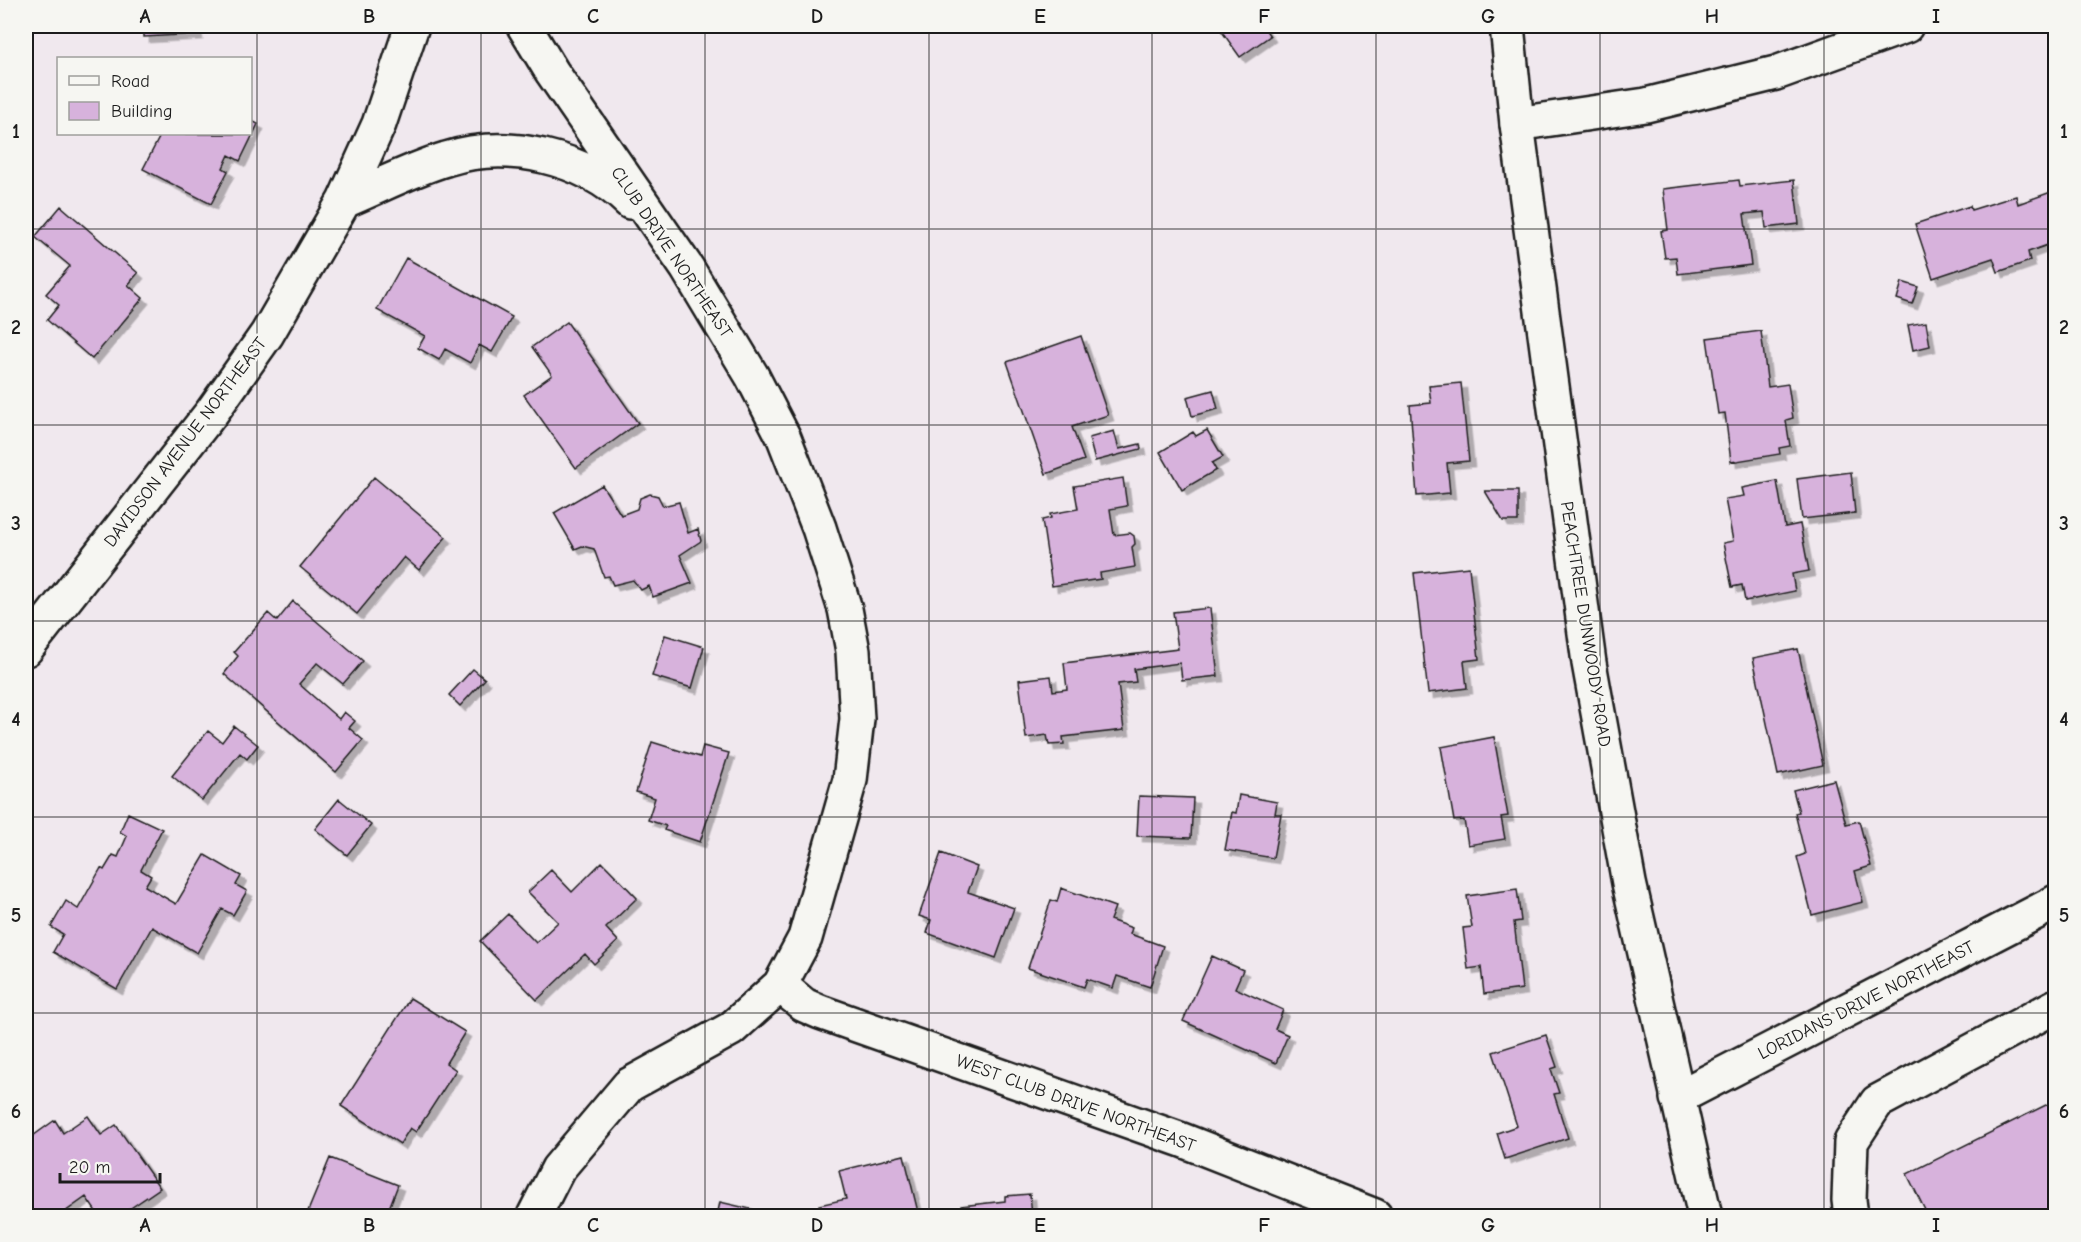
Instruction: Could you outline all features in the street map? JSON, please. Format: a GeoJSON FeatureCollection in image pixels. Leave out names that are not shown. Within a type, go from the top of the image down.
{"type":"FeatureCollection","features":[{"type":"Feature","properties":{"kind":"street","name":"DAVIDSON AVENUE NORTHEAST"},"geometry":{"type":"LineString","coordinates":[[26,649],[212,412],[267,334],[344,201],[379,124],[412,26]]}},
{"type":"Feature","properties":{"kind":"street","name":"CLUB DRIVE NORTHEAST"},"geometry":{"type":"LineString","coordinates":[[524,26],[552,72],[659,231],[687,268],[784,438],[819,528],[844,609],[853,651],[857,719],[850,780],[805,938],[780,985],[731,1029],[629,1085],[558,1169],[534,1216]]}},
{"type":"Feature","properties":{"kind":"street","name":"PEACHTREE DUNWOODY ROAD"},"geometry":{"type":"LineString","coordinates":[[1507,26],[1517,124],[1589,663],[1629,883],[1705,1216]]}},
{"type":"Feature","properties":{"kind":"street"},"geometry":{"type":"LineString","coordinates":[[1517,124],[1646,105],[1765,76],[1906,26]]}},
{"type":"Feature","properties":{"kind":"street"},"geometry":{"type":"LineString","coordinates":[[344,201],[447,158],[482,152],[518,152],[553,158],[596,177],[625,197],[659,231]]}},
{"type":"Feature","properties":{"kind":"street","name":"LORIDANS DRIVE NORTHEAST"},"geometry":{"type":"LineString","coordinates":[[1677,1098],[2055,902]]}},
{"type":"Feature","properties":{"kind":"street","name":"WEST CLUB DRIVE NORTHEAST"},"geometry":{"type":"LineString","coordinates":[[780,985],[804,1005],[820,1012],[1182,1140],[1375,1216]]}},
{"type":"Feature","properties":{"kind":"street"},"geometry":{"type":"LineString","coordinates":[[1851,1216],[1849,1200],[1851,1142],[1877,1102],[2055,1006]]}},
{"type":"Feature","properties":{"kind":"building"},"geometry":{"type":"Polygon","coordinates":[[[144,26],[196,26],[197,34],[144,37],[144,26]]]}},
{"type":"Feature","properties":{"kind":"building"},"geometry":{"type":"Polygon","coordinates":[[[1218,26],[1263,26],[1270,36],[1240,57],[1218,26]]]}},
{"type":"Feature","properties":{"kind":"building"},"geometry":{"type":"Polygon","coordinates":[[[252,121],[258,124],[240,161],[229,155],[223,168],[228,171],[211,204],[143,169],[160,135],[252,135],[252,121]]]}},
{"type":"Feature","properties":{"kind":"building"},"geometry":{"type":"Polygon","coordinates":[[[1739,180],[1740,186],[1794,180],[1799,224],[1766,228],[1764,212],[1744,214],[1751,265],[1678,274],[1676,257],[1665,258],[1661,231],[1668,230],[1663,189],[1739,180]]]}},
{"type":"Feature","properties":{"kind":"building"},"geometry":{"type":"Polygon","coordinates":[[[2051,192],[2056,205],[2056,242],[2028,252],[2030,261],[1998,272],[1993,258],[1933,278],[1915,224],[1970,206],[1971,210],[2016,196],[2018,204],[2051,192]]]}},
{"type":"Feature","properties":{"kind":"building"},"geometry":{"type":"Polygon","coordinates":[[[61,206],[138,273],[128,285],[143,298],[92,359],[47,320],[59,305],[46,294],[70,266],[35,237],[61,206]]]}},
{"type":"Feature","properties":{"kind":"building"},"geometry":{"type":"Polygon","coordinates":[[[406,258],[512,317],[492,352],[479,345],[470,363],[445,349],[439,360],[418,348],[425,336],[377,310],[406,258]]]}},
{"type":"Feature","properties":{"kind":"building"},"geometry":{"type":"Polygon","coordinates":[[[1902,282],[1918,287],[1912,304],[1897,299],[1902,282]]]}},
{"type":"Feature","properties":{"kind":"building"},"geometry":{"type":"Polygon","coordinates":[[[567,322],[638,423],[576,468],[524,395],[552,375],[532,347],[567,322]]]}},
{"type":"Feature","properties":{"kind":"building"},"geometry":{"type":"Polygon","coordinates":[[[1926,322],[1930,346],[1913,350],[1908,325],[1926,322]]]}},
{"type":"Feature","properties":{"kind":"building"},"geometry":{"type":"Polygon","coordinates":[[[1761,331],[1768,387],[1788,384],[1793,418],[1786,420],[1790,446],[1779,448],[1780,454],[1731,462],[1725,413],[1718,414],[1707,338],[1761,331]]]}},
{"type":"Feature","properties":{"kind":"building"},"geometry":{"type":"Polygon","coordinates":[[[1081,336],[1108,415],[1072,427],[1084,460],[1046,474],[1007,362],[1081,336]]]}},
{"type":"Feature","properties":{"kind":"building"},"geometry":{"type":"Polygon","coordinates":[[[1461,383],[1469,461],[1447,463],[1450,493],[1417,496],[1410,405],[1431,403],[1429,386],[1461,383]]]}},
{"type":"Feature","properties":{"kind":"building"},"geometry":{"type":"Polygon","coordinates":[[[1213,390],[1218,409],[1192,416],[1187,397],[1213,390]]]}},
{"type":"Feature","properties":{"kind":"building"},"geometry":{"type":"Polygon","coordinates":[[[1207,430],[1223,457],[1212,463],[1216,470],[1182,490],[1160,452],[1193,432],[1196,436],[1207,430]]]}},
{"type":"Feature","properties":{"kind":"building"},"geometry":{"type":"Polygon","coordinates":[[[1114,431],[1119,449],[1140,444],[1141,449],[1095,461],[1089,438],[1114,431]]]}},
{"type":"Feature","properties":{"kind":"building"},"geometry":{"type":"Polygon","coordinates":[[[1851,472],[1855,513],[1802,519],[1797,479],[1851,472]]]}},
{"type":"Feature","properties":{"kind":"building"},"geometry":{"type":"Polygon","coordinates":[[[374,477],[446,537],[419,570],[404,557],[357,614],[300,567],[374,477]]]}},
{"type":"Feature","properties":{"kind":"building"},"geometry":{"type":"Polygon","coordinates":[[[1123,478],[1127,506],[1110,509],[1114,535],[1130,533],[1134,536],[1135,544],[1132,547],[1135,567],[1100,573],[1101,579],[1052,586],[1042,520],[1051,518],[1050,514],[1078,509],[1074,486],[1123,478]]]}},
{"type":"Feature","properties":{"kind":"building"},"geometry":{"type":"Polygon","coordinates":[[[1777,481],[1785,527],[1800,524],[1809,571],[1792,574],[1795,591],[1745,601],[1742,585],[1732,587],[1723,543],[1733,541],[1725,499],[1744,496],[1742,488],[1777,481]]]}},
{"type":"Feature","properties":{"kind":"building"},"geometry":{"type":"Polygon","coordinates":[[[602,485],[621,515],[637,509],[640,498],[650,494],[658,496],[663,506],[679,502],[688,533],[698,529],[701,541],[680,555],[692,583],[653,597],[649,586],[641,590],[633,580],[613,585],[609,576],[604,577],[594,549],[582,546],[575,549],[554,513],[602,485]]]}},
{"type":"Feature","properties":{"kind":"building"},"geometry":{"type":"Polygon","coordinates":[[[1485,491],[1518,491],[1518,521],[1503,521],[1485,491]]]}},
{"type":"Feature","properties":{"kind":"building"},"geometry":{"type":"Polygon","coordinates":[[[1469,567],[1479,659],[1464,661],[1467,688],[1428,693],[1414,573],[1469,567]]]}},
{"type":"Feature","properties":{"kind":"building"},"geometry":{"type":"Polygon","coordinates":[[[293,601],[363,661],[343,684],[317,663],[299,684],[339,719],[344,712],[355,721],[349,728],[363,740],[336,772],[224,674],[238,656],[234,652],[268,613],[277,621],[293,601]]]}},
{"type":"Feature","properties":{"kind":"building"},"geometry":{"type":"Polygon","coordinates":[[[1210,608],[1218,676],[1182,680],[1180,663],[1134,669],[1136,682],[1118,684],[1124,730],[1063,737],[1064,744],[1049,745],[1047,735],[1026,738],[1019,680],[1051,676],[1053,691],[1067,689],[1064,663],[1178,649],[1173,612],[1210,608]]]}},
{"type":"Feature","properties":{"kind":"building"},"geometry":{"type":"Polygon","coordinates":[[[665,635],[704,647],[692,688],[652,676],[665,635]]]}},
{"type":"Feature","properties":{"kind":"building"},"geometry":{"type":"Polygon","coordinates":[[[1798,649],[1823,765],[1778,775],[1753,658],[1798,649]]]}},
{"type":"Feature","properties":{"kind":"building"},"geometry":{"type":"Polygon","coordinates":[[[473,669],[485,679],[460,706],[449,695],[473,669]]]}},
{"type":"Feature","properties":{"kind":"building"},"geometry":{"type":"Polygon","coordinates":[[[234,726],[258,745],[247,759],[240,753],[202,800],[172,776],[208,731],[222,742],[234,726]]]}},
{"type":"Feature","properties":{"kind":"building"},"geometry":{"type":"Polygon","coordinates":[[[1494,737],[1508,816],[1501,817],[1505,839],[1468,845],[1464,820],[1454,821],[1441,747],[1494,737]]]}},
{"type":"Feature","properties":{"kind":"building"},"geometry":{"type":"Polygon","coordinates":[[[652,742],[700,757],[703,746],[729,753],[700,842],[664,830],[666,826],[648,820],[655,798],[636,792],[652,742]]]}},
{"type":"Feature","properties":{"kind":"building"},"geometry":{"type":"Polygon","coordinates":[[[1834,780],[1846,824],[1859,821],[1871,866],[1855,871],[1863,902],[1812,915],[1797,857],[1805,854],[1795,813],[1799,812],[1793,790],[1834,780]]]}},
{"type":"Feature","properties":{"kind":"building"},"geometry":{"type":"Polygon","coordinates":[[[1239,795],[1277,802],[1275,814],[1281,814],[1273,858],[1225,850],[1232,812],[1236,813],[1239,795]]]}},
{"type":"Feature","properties":{"kind":"building"},"geometry":{"type":"Polygon","coordinates":[[[1139,796],[1193,798],[1191,838],[1137,836],[1139,796]]]}},
{"type":"Feature","properties":{"kind":"building"},"geometry":{"type":"Polygon","coordinates":[[[339,799],[371,825],[347,855],[315,829],[339,799]]]}},
{"type":"Feature","properties":{"kind":"building"},"geometry":{"type":"Polygon","coordinates":[[[128,813],[162,829],[141,870],[151,876],[145,886],[176,904],[205,855],[241,876],[236,885],[247,891],[233,915],[222,909],[197,953],[152,927],[117,989],[53,952],[63,934],[51,927],[66,901],[78,909],[101,868],[104,870],[113,855],[118,857],[127,836],[120,832],[128,813]]]}},
{"type":"Feature","properties":{"kind":"building"},"geometry":{"type":"Polygon","coordinates":[[[941,853],[977,867],[968,892],[1014,908],[996,958],[927,933],[931,920],[919,916],[941,853]]]}},
{"type":"Feature","properties":{"kind":"building"},"geometry":{"type":"Polygon","coordinates":[[[602,862],[637,898],[606,928],[618,941],[594,964],[585,954],[537,1000],[480,941],[508,914],[536,943],[558,922],[528,892],[551,870],[572,892],[602,862]]]}},
{"type":"Feature","properties":{"kind":"building"},"geometry":{"type":"Polygon","coordinates":[[[1061,888],[1115,907],[1110,920],[1132,928],[1130,934],[1163,946],[1150,987],[1117,976],[1113,988],[1087,979],[1084,987],[1028,968],[1051,900],[1057,902],[1061,888]]]}},
{"type":"Feature","properties":{"kind":"building"},"geometry":{"type":"Polygon","coordinates":[[[1517,889],[1521,921],[1514,922],[1522,989],[1484,994],[1481,967],[1468,969],[1463,928],[1472,927],[1467,896],[1517,889]]]}},
{"type":"Feature","properties":{"kind":"building"},"geometry":{"type":"Polygon","coordinates":[[[1212,956],[1243,970],[1235,988],[1283,1010],[1275,1029],[1288,1035],[1276,1063],[1183,1021],[1212,956]]]}},
{"type":"Feature","properties":{"kind":"building"},"geometry":{"type":"Polygon","coordinates":[[[410,998],[465,1032],[446,1063],[456,1070],[416,1132],[410,1128],[400,1144],[341,1106],[410,998]]]}},
{"type":"Feature","properties":{"kind":"building"},"geometry":{"type":"Polygon","coordinates":[[[1546,1035],[1557,1067],[1551,1069],[1559,1093],[1554,1094],[1568,1138],[1505,1159],[1497,1133],[1517,1126],[1493,1052],[1546,1035]]]}},
{"type":"Feature","properties":{"kind":"building"},"geometry":{"type":"Polygon","coordinates":[[[2056,1100],[2056,1216],[1928,1216],[1907,1174],[2056,1100]]]}},
{"type":"Feature","properties":{"kind":"building"},"geometry":{"type":"Polygon","coordinates":[[[88,1116],[101,1135],[116,1125],[160,1188],[119,1216],[99,1216],[86,1197],[65,1212],[68,1216],[30,1216],[26,1210],[26,1141],[55,1120],[63,1133],[88,1116]]]}},
{"type":"Feature","properties":{"kind":"building"},"geometry":{"type":"Polygon","coordinates":[[[904,1155],[919,1216],[822,1216],[819,1205],[846,1199],[839,1171],[904,1155]]]}},
{"type":"Feature","properties":{"kind":"building"},"geometry":{"type":"Polygon","coordinates":[[[330,1158],[398,1185],[386,1216],[306,1216],[330,1158]]]}},
{"type":"Feature","properties":{"kind":"building"},"geometry":{"type":"Polygon","coordinates":[[[1030,1194],[1032,1216],[962,1216],[961,1206],[1005,1201],[1005,1196],[1030,1194]]]}},
{"type":"Feature","properties":{"kind":"building"},"geometry":{"type":"Polygon","coordinates":[[[720,1202],[781,1216],[717,1216],[720,1202]]]}}]}
